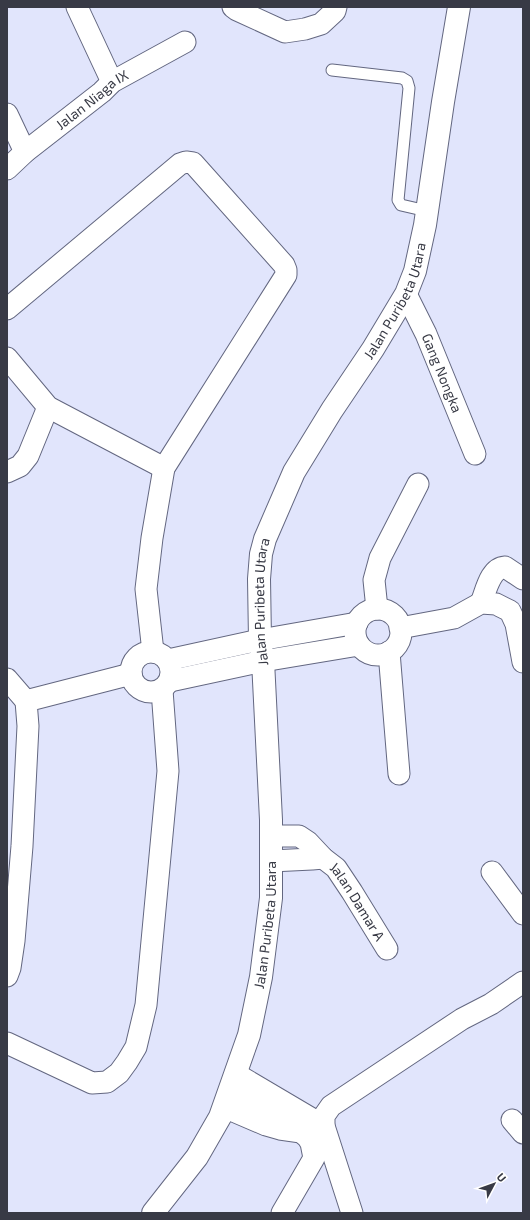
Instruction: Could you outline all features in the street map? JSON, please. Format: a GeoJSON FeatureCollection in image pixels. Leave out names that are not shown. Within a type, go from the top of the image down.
{"type":"FeatureCollection","features":[{"type":"Feature","properties":{"kind":"street"},"geometry":{"type":"LineString","coordinates":[[78,7],[112,82]]}},
{"type":"Feature","properties":{"kind":"street"},"geometry":{"type":"LineString","coordinates":[[233,7],[285,32],[305,29],[321,24],[335,11],[336,7]]}},
{"type":"Feature","properties":{"kind":"street","name":"Jalan Puribeta Utara"},"geometry":{"type":"LineString","coordinates":[[154,1213],[197,1157],[220,1117],[249,1035],[261,977],[271,898],[271,836],[263,661],[260,640],[259,579],[261,554],[265,539],[294,472],[332,410],[373,349],[406,294],[415,271],[427,211],[443,102],[460,7]]}},
{"type":"Feature","properties":{"kind":"street","name":"Jalan Niaga IX"},"geometry":{"type":"LineString","coordinates":[[7,169],[25,152],[92,100],[112,82],[185,42]]}},
{"type":"Feature","properties":{"kind":"street"},"geometry":{"type":"LineString","coordinates":[[7,114],[25,152]]}},
{"type":"Feature","properties":{"kind":"street"},"geometry":{"type":"LineString","coordinates":[[7,309],[180,164],[186,162],[193,163],[284,265],[286,270],[286,275],[164,468],[152,538],[146,589],[160,656],[172,670],[166,685],[168,771],[146,1005],[136,1047],[127,1062],[108,1082],[92,1083],[7,1043]]}},
{"type":"Feature","properties":{"kind":"street","name":"Gang Nongka"},"geometry":{"type":"LineString","coordinates":[[406,294],[426,334],[476,454]]}},
{"type":"Feature","properties":{"kind":"street"},"geometry":{"type":"LineString","coordinates":[[7,358],[48,408],[164,468]]}},
{"type":"Feature","properties":{"kind":"street"},"geometry":{"type":"LineString","coordinates":[[7,472],[20,466],[28,456],[48,408]]}},
{"type":"Feature","properties":{"kind":"street"},"geometry":{"type":"LineString","coordinates":[[377,609],[374,580],[380,558],[418,484]]}},
{"type":"Feature","properties":{"kind":"street"},"geometry":{"type":"LineString","coordinates":[[481,603],[493,574],[498,569],[505,567],[523,579]]}},
{"type":"Feature","properties":{"kind":"street"},"geometry":{"type":"LineString","coordinates":[[400,628],[454,618],[481,603],[496,604],[510,611],[516,624],[523,662]]}},
{"type":"Feature","properties":{"kind":"street"},"geometry":{"type":"LineString","coordinates":[[377,609],[385,610],[392,614],[397,620],[400,628],[400,637],[396,646],[389,652],[378,655],[367,652],[359,645],[355,634],[357,623],[361,616],[368,611],[377,609]]}},
{"type":"Feature","properties":{"kind":"street"},"geometry":{"type":"LineString","coordinates":[[357,623],[160,656],[146,652],[135,660],[131,674],[133,681],[142,691],[156,692],[166,685],[263,661],[359,645]]}},
{"type":"Feature","properties":{"kind":"street"},"geometry":{"type":"LineString","coordinates":[[389,652],[399,774]]}},
{"type":"Feature","properties":{"kind":"street"},"geometry":{"type":"LineString","coordinates":[[26,701],[131,674]]}},
{"type":"Feature","properties":{"kind":"street"},"geometry":{"type":"LineString","coordinates":[[7,679],[26,701],[28,726],[22,846],[14,941],[10,968],[7,976]]}},
{"type":"Feature","properties":{"kind":"street","name":"Jalan Damar A"},"geometry":{"type":"LineString","coordinates":[[271,836],[299,836],[308,842],[323,858],[336,868],[387,949]]}},
{"type":"Feature","properties":{"kind":"street","name":"Jalan Damar A"},"geometry":{"type":"LineString","coordinates":[[271,861],[323,858]]}},
{"type":"Feature","properties":{"kind":"street"},"geometry":{"type":"LineString","coordinates":[[492,872],[523,914]]}},
{"type":"Feature","properties":{"kind":"street"},"geometry":{"type":"LineString","coordinates":[[352,1213],[324,1126],[324,1116],[330,1106],[446,1029],[473,1012],[491,1004],[523,982]]}},
{"type":"Feature","properties":{"kind":"street"},"geometry":{"type":"LineString","coordinates":[[230,1090],[324,1126]]}},
{"type":"Feature","properties":{"kind":"street"},"geometry":{"type":"LineString","coordinates":[[230,1090],[266,1125],[301,1132],[311,1143],[314,1158],[282,1213]]}},
{"type":"Feature","properties":{"kind":"lane"},"geometry":{"type":"LineString","coordinates":[[332,70],[402,78],[406,81],[409,88],[398,200],[401,205],[427,211]]}}]}
